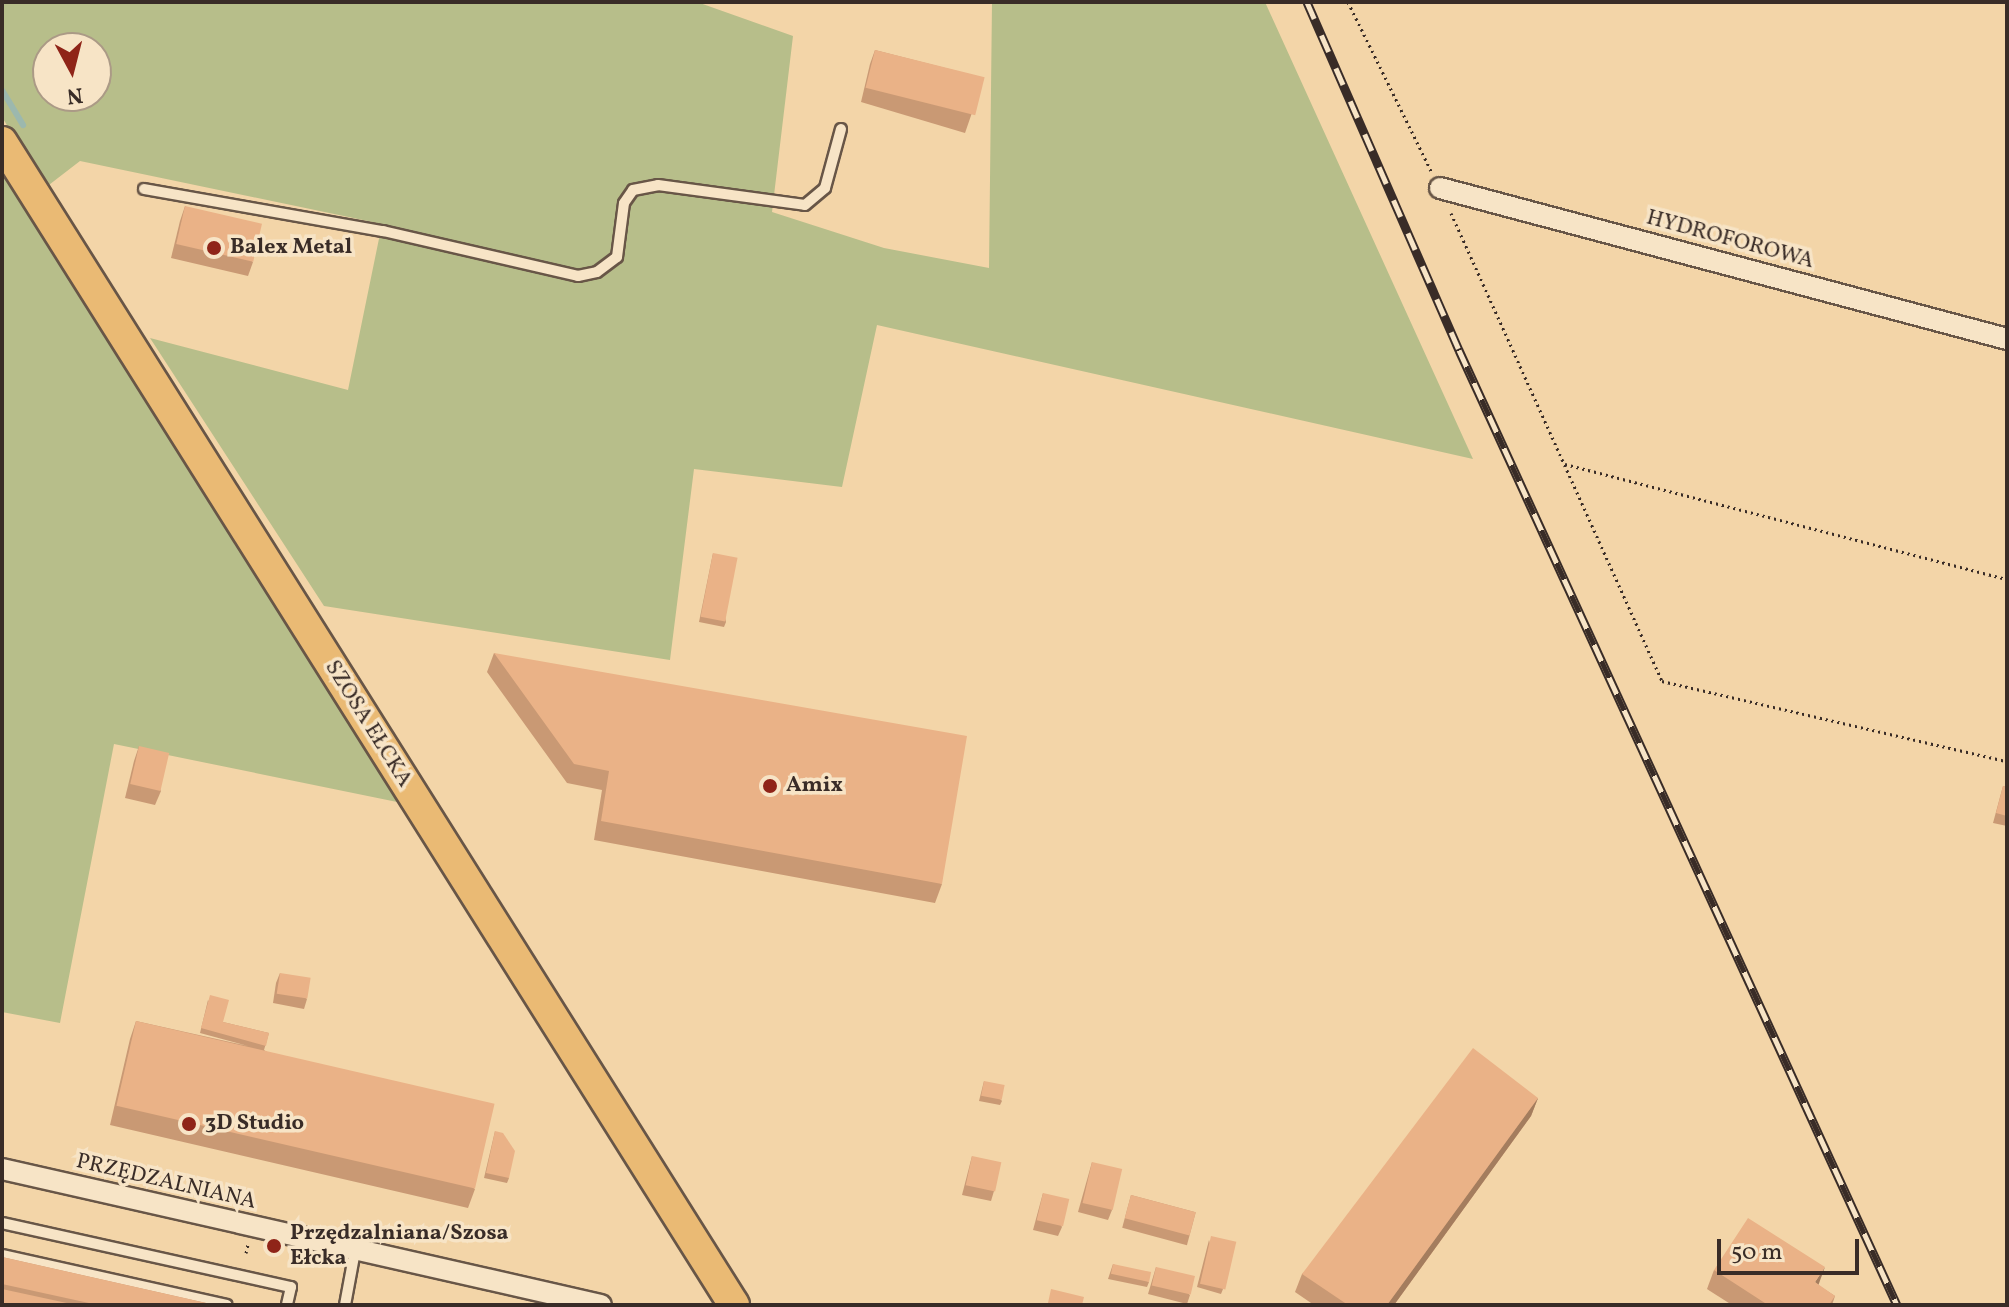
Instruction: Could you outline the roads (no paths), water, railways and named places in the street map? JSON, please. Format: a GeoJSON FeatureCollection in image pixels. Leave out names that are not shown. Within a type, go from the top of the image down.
{"type":"FeatureCollection","features":[{"type":"Feature","properties":{"kind":"main road","name":"SZOSA EŁCKA"},"geometry":{"type":"LineString","coordinates":[[2,142],[734,1305]]}},
{"type":"Feature","properties":{"kind":"street","name":"HYDROFOROWA"},"geometry":{"type":"LineString","coordinates":[[1440,188],[2007,339]]}},
{"type":"Feature","properties":{"kind":"street","name":"PRZĘDZALNIANA"},"geometry":{"type":"LineString","coordinates":[[2,1169],[601,1305]]}},
{"type":"Feature","properties":{"kind":"lane"},"geometry":{"type":"LineString","coordinates":[[144,189],[383,231],[578,276],[597,272],[617,257],[624,203],[633,190],[658,185],[805,205],[825,188],[841,129]]}},
{"type":"Feature","properties":{"kind":"lane"},"geometry":{"type":"LineString","coordinates":[[2,1223],[291,1287],[287,1305]]}},
{"type":"Feature","properties":{"kind":"lane"},"geometry":{"type":"LineString","coordinates":[[345,1305],[355,1251]]}},
{"type":"Feature","properties":{"kind":"lane"},"geometry":{"type":"LineString","coordinates":[[2,1255],[227,1305]]}},
{"type":"Feature","properties":{"kind":"waterway"},"geometry":{"type":"LineString","coordinates":[[2,90],[23,125]]}},
{"type":"Feature","properties":{"kind":"railway"},"geometry":{"type":"LineString","coordinates":[[1307,2],[1459,350],[1897,1305]]}},
{"type":"Feature","properties":{"kind":"place","name":"Balex Metal"},"geometry":{"type":"Point","coordinates":[214,248]}},
{"type":"Feature","properties":{"kind":"place","name":"Amix"},"geometry":{"type":"Point","coordinates":[770,786]}},
{"type":"Feature","properties":{"kind":"place","name":"3D Studio"},"geometry":{"type":"Point","coordinates":[189,1124]}},
{"type":"Feature","properties":{"kind":"place","name":"Przędzalniana/Szosa Ełcka"},"geometry":{"type":"Point","coordinates":[274,1246]}}]}
